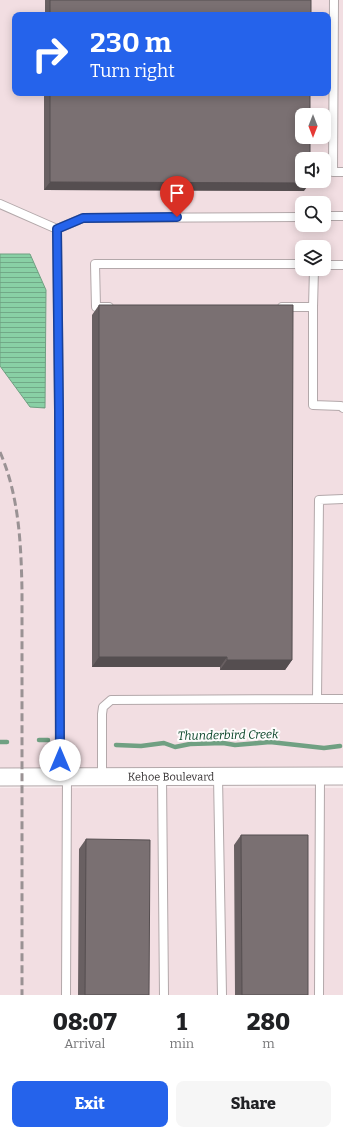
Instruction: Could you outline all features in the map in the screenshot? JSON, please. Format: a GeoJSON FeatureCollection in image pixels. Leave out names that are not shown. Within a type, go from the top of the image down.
{"type":"FeatureCollection","features":[{"type":"Feature","properties":{"kind":"street","name":"Kehoe Boulevard"},"geometry":{"type":"LineString","coordinates":[[0,777],[343,776]]}},
{"type":"Feature","properties":{"kind":"lane"},"geometry":{"type":"LineString","coordinates":[[334,0],[333,172],[343,172]]}},
{"type":"Feature","properties":{"kind":"lane"},"geometry":{"type":"LineString","coordinates":[[0,204],[57,229],[83,218],[295,216]]}},
{"type":"Feature","properties":{"kind":"lane"},"geometry":{"type":"LineString","coordinates":[[331,216],[343,216]]}},
{"type":"Feature","properties":{"kind":"lane"},"geometry":{"type":"LineString","coordinates":[[57,229],[66,995]]}},
{"type":"Feature","properties":{"kind":"lane"},"geometry":{"type":"LineString","coordinates":[[119,307],[96,307],[96,264],[295,264]]}},
{"type":"Feature","properties":{"kind":"lane"},"geometry":{"type":"LineString","coordinates":[[331,265],[343,265]]}},
{"type":"Feature","properties":{"kind":"lane"},"geometry":{"type":"LineString","coordinates":[[314,276],[313,405],[341,406],[343,408]]}},
{"type":"Feature","properties":{"kind":"lane"},"geometry":{"type":"LineString","coordinates":[[274,307],[313,307]]}},
{"type":"Feature","properties":{"kind":"lane"},"geometry":{"type":"LineString","coordinates":[[317,699],[319,500],[343,499]]}},
{"type":"Feature","properties":{"kind":"lane"},"geometry":{"type":"LineString","coordinates":[[102,777],[102,714],[103,707],[111,700],[343,699]]}},
{"type":"Feature","properties":{"kind":"lane"},"geometry":{"type":"LineString","coordinates":[[319,995],[320,776]]}},
{"type":"Feature","properties":{"kind":"lane"},"geometry":{"type":"LineString","coordinates":[[162,777],[164,995]]}},
{"type":"Feature","properties":{"kind":"lane"},"geometry":{"type":"LineString","coordinates":[[218,777],[222,995]]}},
{"type":"Feature","properties":{"kind":"shaded area"},"geometry":{"type":"Polygon","coordinates":[[[0,0],[343,0],[343,769],[0,769],[0,0]]]}},
{"type":"Feature","properties":{"kind":"shaded area"},"geometry":{"type":"Polygon","coordinates":[[[0,254],[30,254],[46,290],[45,408],[30,407],[0,366],[0,254]]]}},
{"type":"Feature","properties":{"kind":"shaded area"},"geometry":{"type":"Polygon","coordinates":[[[0,788],[343,788],[343,995],[0,995],[0,788]]]}},
{"type":"Feature","properties":{"kind":"building"},"geometry":{"type":"Polygon","coordinates":[[[50,0],[311,0],[311,12],[50,12],[50,0]]]}},
{"type":"Feature","properties":{"kind":"building"},"geometry":{"type":"Polygon","coordinates":[[[50,96],[310,96],[310,108],[295,108],[295,144],[310,144],[310,152],[295,152],[295,183],[50,182],[50,96]]]}},
{"type":"Feature","properties":{"kind":"building"},"geometry":{"type":"Polygon","coordinates":[[[99,305],[293,305],[292,660],[227,660],[227,657],[99,657],[99,305]]]}},
{"type":"Feature","properties":{"kind":"building"},"geometry":{"type":"Polygon","coordinates":[[[241,835],[308,835],[308,995],[242,995],[241,835]]]}},
{"type":"Feature","properties":{"kind":"building"},"geometry":{"type":"Polygon","coordinates":[[[86,839],[150,840],[149,995],[85,995],[86,839]]]}},
{"type":"Feature","properties":{"kind":"waterway","name":"Thunderbird Creek"},"geometry":{"type":"LineString","coordinates":[[39,740],[48,740]]}},
{"type":"Feature","properties":{"kind":"waterway","name":"Thunderbird Creek"},"geometry":{"type":"LineString","coordinates":[[0,742],[7,742]]}},
{"type":"Feature","properties":{"kind":"waterway","name":"Thunderbird Creek"},"geometry":{"type":"LineString","coordinates":[[116,745],[141,746],[164,743],[175,747],[190,744],[223,743],[235,745],[270,742],[324,748],[340,746]]}},
{"type":"Feature","properties":{"kind":"railway"},"geometry":{"type":"LineString","coordinates":[[0,452],[15,503],[20,537],[22,572],[22,995]]}},
{"type":"Feature","properties":{"kind":"route"},"geometry":{"type":"LineString","coordinates":[[60,760],[57,229],[83,218],[177,217]]}}]}
